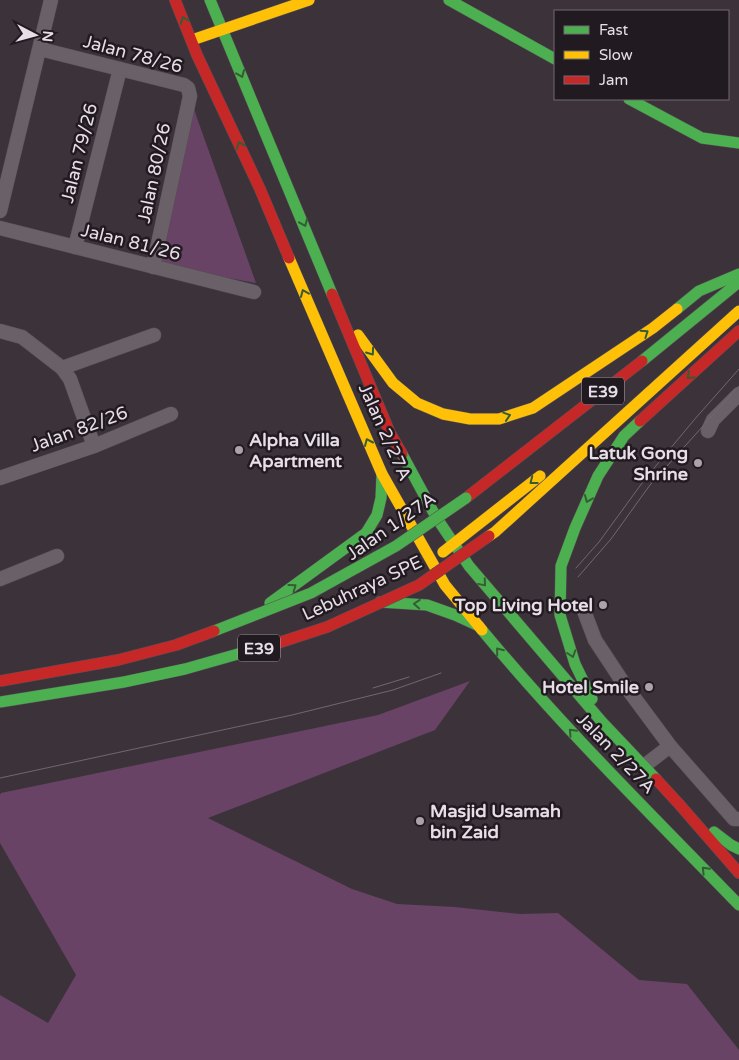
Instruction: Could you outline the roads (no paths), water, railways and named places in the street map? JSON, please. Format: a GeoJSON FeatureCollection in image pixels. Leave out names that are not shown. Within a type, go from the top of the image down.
{"type":"FeatureCollection","features":[{"type":"Feature","properties":{"kind":"main road","name":"Jalan 2/27A"},"geometry":{"type":"LineString","coordinates":[[175,0],[196,38],[197,55],[218,96],[260,189],[382,474],[415,532],[427,564],[519,675],[574,735],[739,906]]}},
{"type":"Feature","properties":{"kind":"main road","name":"Jalan 2/27A"},"geometry":{"type":"LineString","coordinates":[[210,0],[390,433],[436,517],[469,566],[602,722],[679,804],[739,873]]}},
{"type":"Feature","properties":{"kind":"main road"},"geometry":{"type":"LineString","coordinates":[[196,38],[309,0]]}},
{"type":"Feature","properties":{"kind":"main road"},"geometry":{"type":"LineString","coordinates":[[449,0],[554,58]]}},
{"type":"Feature","properties":{"kind":"main road"},"geometry":{"type":"LineString","coordinates":[[631,100],[702,138],[739,143]]}},
{"type":"Feature","properties":{"kind":"main road"},"geometry":{"type":"LineString","coordinates":[[341,313],[393,383],[417,403],[443,414],[470,420],[499,419],[533,408],[653,328],[699,291],[739,274]]}},
{"type":"Feature","properties":{"kind":"main road","name":"Jalan 1/27A"},"geometry":{"type":"LineString","coordinates":[[0,676],[165,650],[225,636],[318,597],[415,532],[460,499],[739,274]]}},
{"type":"Feature","properties":{"kind":"main road","name":"Lebuhraya SPE"},"geometry":{"type":"LineString","coordinates":[[0,681],[118,660],[176,645],[311,593],[396,546],[466,498],[639,364],[739,282]]}},
{"type":"Feature","properties":{"kind":"main road","name":"Lebuhraya SPE"},"geometry":{"type":"LineString","coordinates":[[0,702],[124,682],[185,669],[269,646],[327,627],[419,585],[495,532],[739,311]]}},
{"type":"Feature","properties":{"kind":"main road"},"geometry":{"type":"LineString","coordinates":[[427,564],[572,450],[739,324]]}},
{"type":"Feature","properties":{"kind":"main road"},"geometry":{"type":"LineString","coordinates":[[602,722],[575,664],[560,615],[561,566],[575,528],[598,476],[624,436],[739,331]]}},
{"type":"Feature","properties":{"kind":"main road"},"geometry":{"type":"LineString","coordinates":[[225,636],[366,533],[377,515],[382,474]]}},
{"type":"Feature","properties":{"kind":"main road"},"geometry":{"type":"LineString","coordinates":[[460,499],[461,517],[468,524],[476,526]]}},
{"type":"Feature","properties":{"kind":"main road"},"geometry":{"type":"LineString","coordinates":[[0,710],[82,698],[240,664],[326,633],[377,601],[408,578]]}},
{"type":"Feature","properties":{"kind":"main road"},"geometry":{"type":"LineString","coordinates":[[377,601],[428,605],[479,626]]}},
{"type":"Feature","properties":{"kind":"main road"},"geometry":{"type":"LineString","coordinates":[[679,804],[731,845],[739,849]]}},
{"type":"Feature","properties":{"kind":"street"},"geometry":{"type":"LineString","coordinates":[[0,211],[51,0]]}},
{"type":"Feature","properties":{"kind":"street","name":"Jalan 78/26"},"geometry":{"type":"LineString","coordinates":[[40,49],[184,85],[188,88]]}},
{"type":"Feature","properties":{"kind":"street","name":"Jalan 79/26"},"geometry":{"type":"LineString","coordinates":[[75,247],[120,69]]}},
{"type":"Feature","properties":{"kind":"street","name":"Jalan 80/26"},"geometry":{"type":"LineString","coordinates":[[153,267],[190,96],[188,88]]}},
{"type":"Feature","properties":{"kind":"street","name":"Jalan 81/26"},"geometry":{"type":"LineString","coordinates":[[0,228],[254,292]]}},
{"type":"Feature","properties":{"kind":"street"},"geometry":{"type":"LineString","coordinates":[[0,331],[22,338],[62,368],[70,379],[94,446]]}},
{"type":"Feature","properties":{"kind":"street"},"geometry":{"type":"LineString","coordinates":[[62,368],[154,335]]}},
{"type":"Feature","properties":{"kind":"street"},"geometry":{"type":"LineString","coordinates":[[708,431],[713,420],[739,394]]}},
{"type":"Feature","properties":{"kind":"street","name":"Jalan 82/26"},"geometry":{"type":"LineString","coordinates":[[0,478],[94,446],[171,414]]}},
{"type":"Feature","properties":{"kind":"street"},"geometry":{"type":"LineString","coordinates":[[0,579],[57,556]]}},
{"type":"Feature","properties":{"kind":"street"},"geometry":{"type":"LineString","coordinates":[[584,611],[595,640],[624,684],[670,746],[734,819],[739,819]]}},
{"type":"Feature","properties":{"kind":"street"},"geometry":{"type":"LineString","coordinates":[[644,766],[670,746]]}},
{"type":"Feature","properties":{"kind":"tram line"},"geometry":{"type":"LineString","coordinates":[[576,568],[599,542],[645,479],[739,369]]}},
{"type":"Feature","properties":{"kind":"tram line"},"geometry":{"type":"LineString","coordinates":[[578,577],[611,539],[650,485],[739,386]]}},
{"type":"Feature","properties":{"kind":"tram line"},"geometry":{"type":"LineString","coordinates":[[0,778],[292,715],[393,690],[441,673]]}},
{"type":"Feature","properties":{"kind":"tram line"},"geometry":{"type":"LineString","coordinates":[[373,688],[409,677]]}},
{"type":"Feature","properties":{"kind":"place","name":"Alpha Villa Apartment"},"geometry":{"type":"Point","coordinates":[239,450]}},
{"type":"Feature","properties":{"kind":"place","name":"Latuk Gong Shrine"},"geometry":{"type":"Point","coordinates":[698,463]}},
{"type":"Feature","properties":{"kind":"place","name":"Top Living Hotel"},"geometry":{"type":"Point","coordinates":[603,605]}},
{"type":"Feature","properties":{"kind":"place","name":"Hotel Smile"},"geometry":{"type":"Point","coordinates":[649,687]}},
{"type":"Feature","properties":{"kind":"place","name":"Masjid Usamah bin Zaid"},"geometry":{"type":"Point","coordinates":[420,821]}}]}
